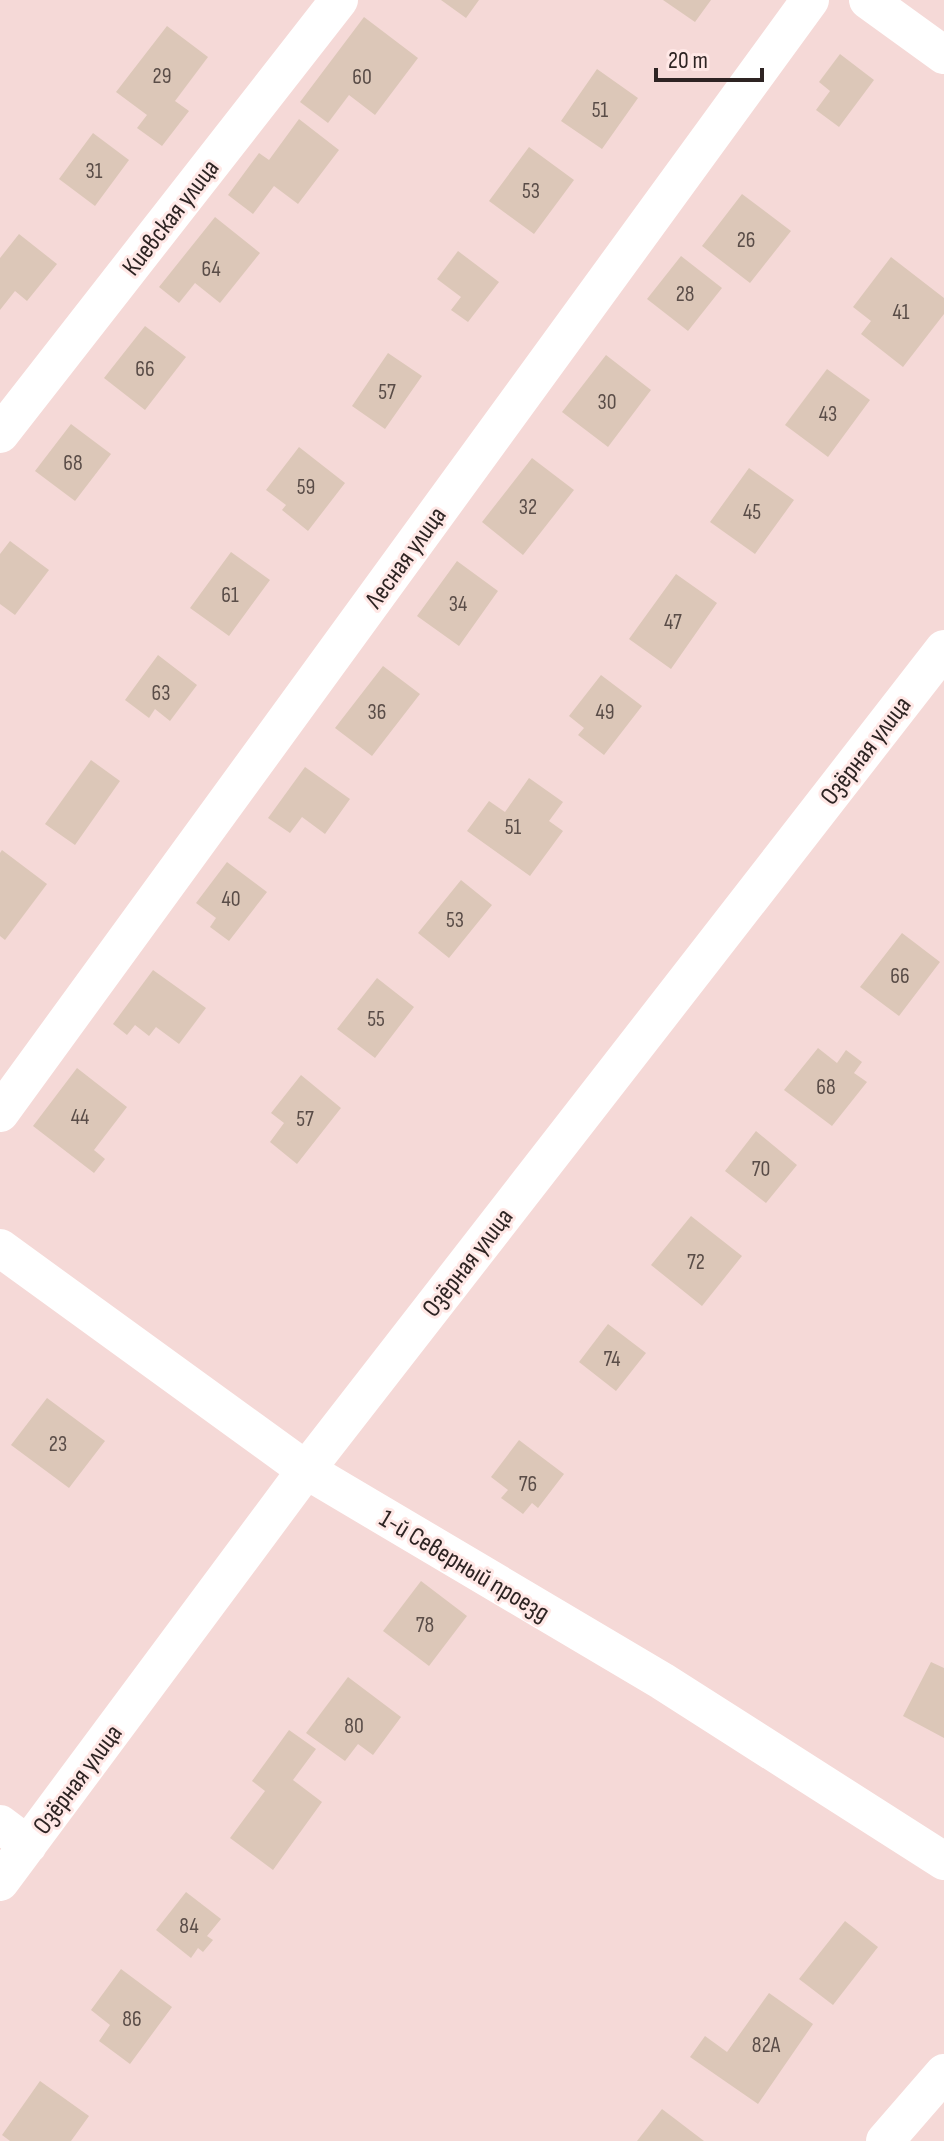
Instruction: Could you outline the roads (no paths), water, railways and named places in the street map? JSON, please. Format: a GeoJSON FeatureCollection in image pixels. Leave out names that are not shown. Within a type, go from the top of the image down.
{"type":"FeatureCollection","features":[{"type":"Feature","properties":{"kind":"street","name":"Киевская улица"},"geometry":{"type":"LineString","coordinates":[[0,434],[339,0]]}},
{"type":"Feature","properties":{"kind":"street","name":"Лесная улица"},"geometry":{"type":"LineString","coordinates":[[0,1113],[810,0]]}},
{"type":"Feature","properties":{"kind":"street"},"geometry":{"type":"LineString","coordinates":[[868,0],[944,55]]}},
{"type":"Feature","properties":{"kind":"street","name":"Озёрная улица"},"geometry":{"type":"LineString","coordinates":[[0,1882],[14,1834],[306,1470],[944,649]]}},
{"type":"Feature","properties":{"kind":"street","name":"1-й Северный проезд"},"geometry":{"type":"LineString","coordinates":[[0,1248],[306,1470],[662,1681],[944,1861]]}},
{"type":"Feature","properties":{"kind":"street"},"geometry":{"type":"LineString","coordinates":[[885,2141],[944,2073]]}}]}
